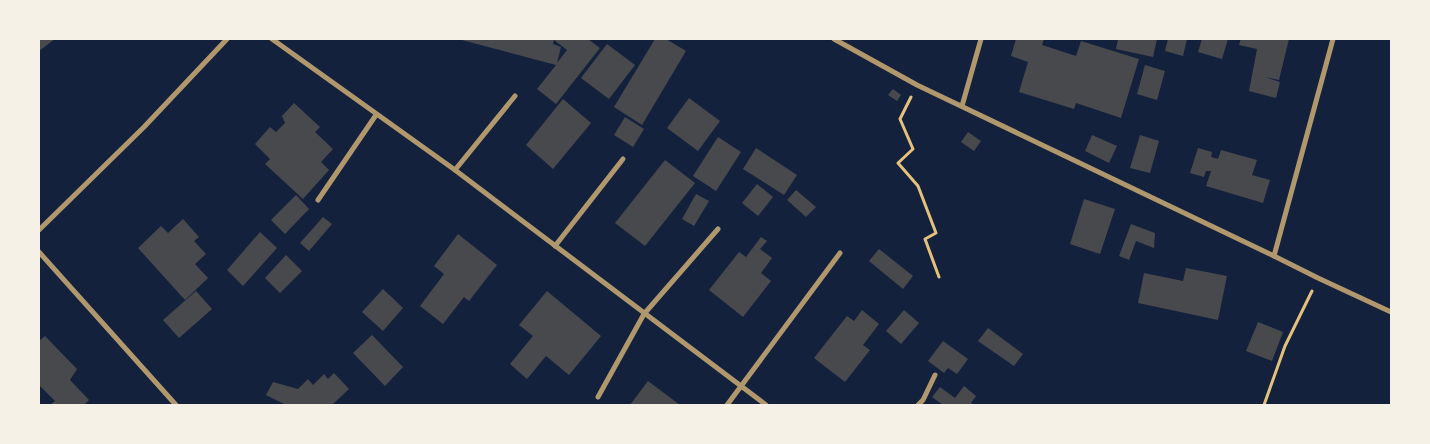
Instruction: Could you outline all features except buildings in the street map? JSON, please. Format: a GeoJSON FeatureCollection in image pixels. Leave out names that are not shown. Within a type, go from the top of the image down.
{"type":"FeatureCollection","features":[{"type":"Feature","properties":{"kind":"street"},"geometry":{"type":"LineString","coordinates":[[39,230],[144,127],[227,39]]}},
{"type":"Feature","properties":{"kind":"street"},"geometry":{"type":"LineString","coordinates":[[272,39],[455,170],[766,405]]}},
{"type":"Feature","properties":{"kind":"street"},"geometry":{"type":"LineString","coordinates":[[834,39],[917,85],[1391,312]]}},
{"type":"Feature","properties":{"kind":"street"},"geometry":{"type":"LineString","coordinates":[[962,106],[981,39]]}},
{"type":"Feature","properties":{"kind":"street"},"geometry":{"type":"LineString","coordinates":[[1274,256],[1333,39]]}},
{"type":"Feature","properties":{"kind":"street"},"geometry":{"type":"LineString","coordinates":[[455,170],[515,96]]}},
{"type":"Feature","properties":{"kind":"street"},"geometry":{"type":"LineString","coordinates":[[318,200],[376,115]]}},
{"type":"Feature","properties":{"kind":"street"},"geometry":{"type":"LineString","coordinates":[[555,246],[623,159]]}},
{"type":"Feature","properties":{"kind":"street"},"geometry":{"type":"LineString","coordinates":[[598,397],[644,314],[718,229]]}},
{"type":"Feature","properties":{"kind":"street"},"geometry":{"type":"LineString","coordinates":[[39,252],[176,405]]}},
{"type":"Feature","properties":{"kind":"street"},"geometry":{"type":"LineString","coordinates":[[727,405],[840,252]]}},
{"type":"Feature","properties":{"kind":"street"},"geometry":{"type":"LineString","coordinates":[[918,405],[935,375]]}},
{"type":"Feature","properties":{"kind":"path"},"geometry":{"type":"LineString","coordinates":[[917,85],[900,119],[913,149],[898,163],[918,186],[936,233],[925,239],[939,277]]}},
{"type":"Feature","properties":{"kind":"path"},"geometry":{"type":"LineString","coordinates":[[1264,405],[1285,346],[1318,278]]}}]}
